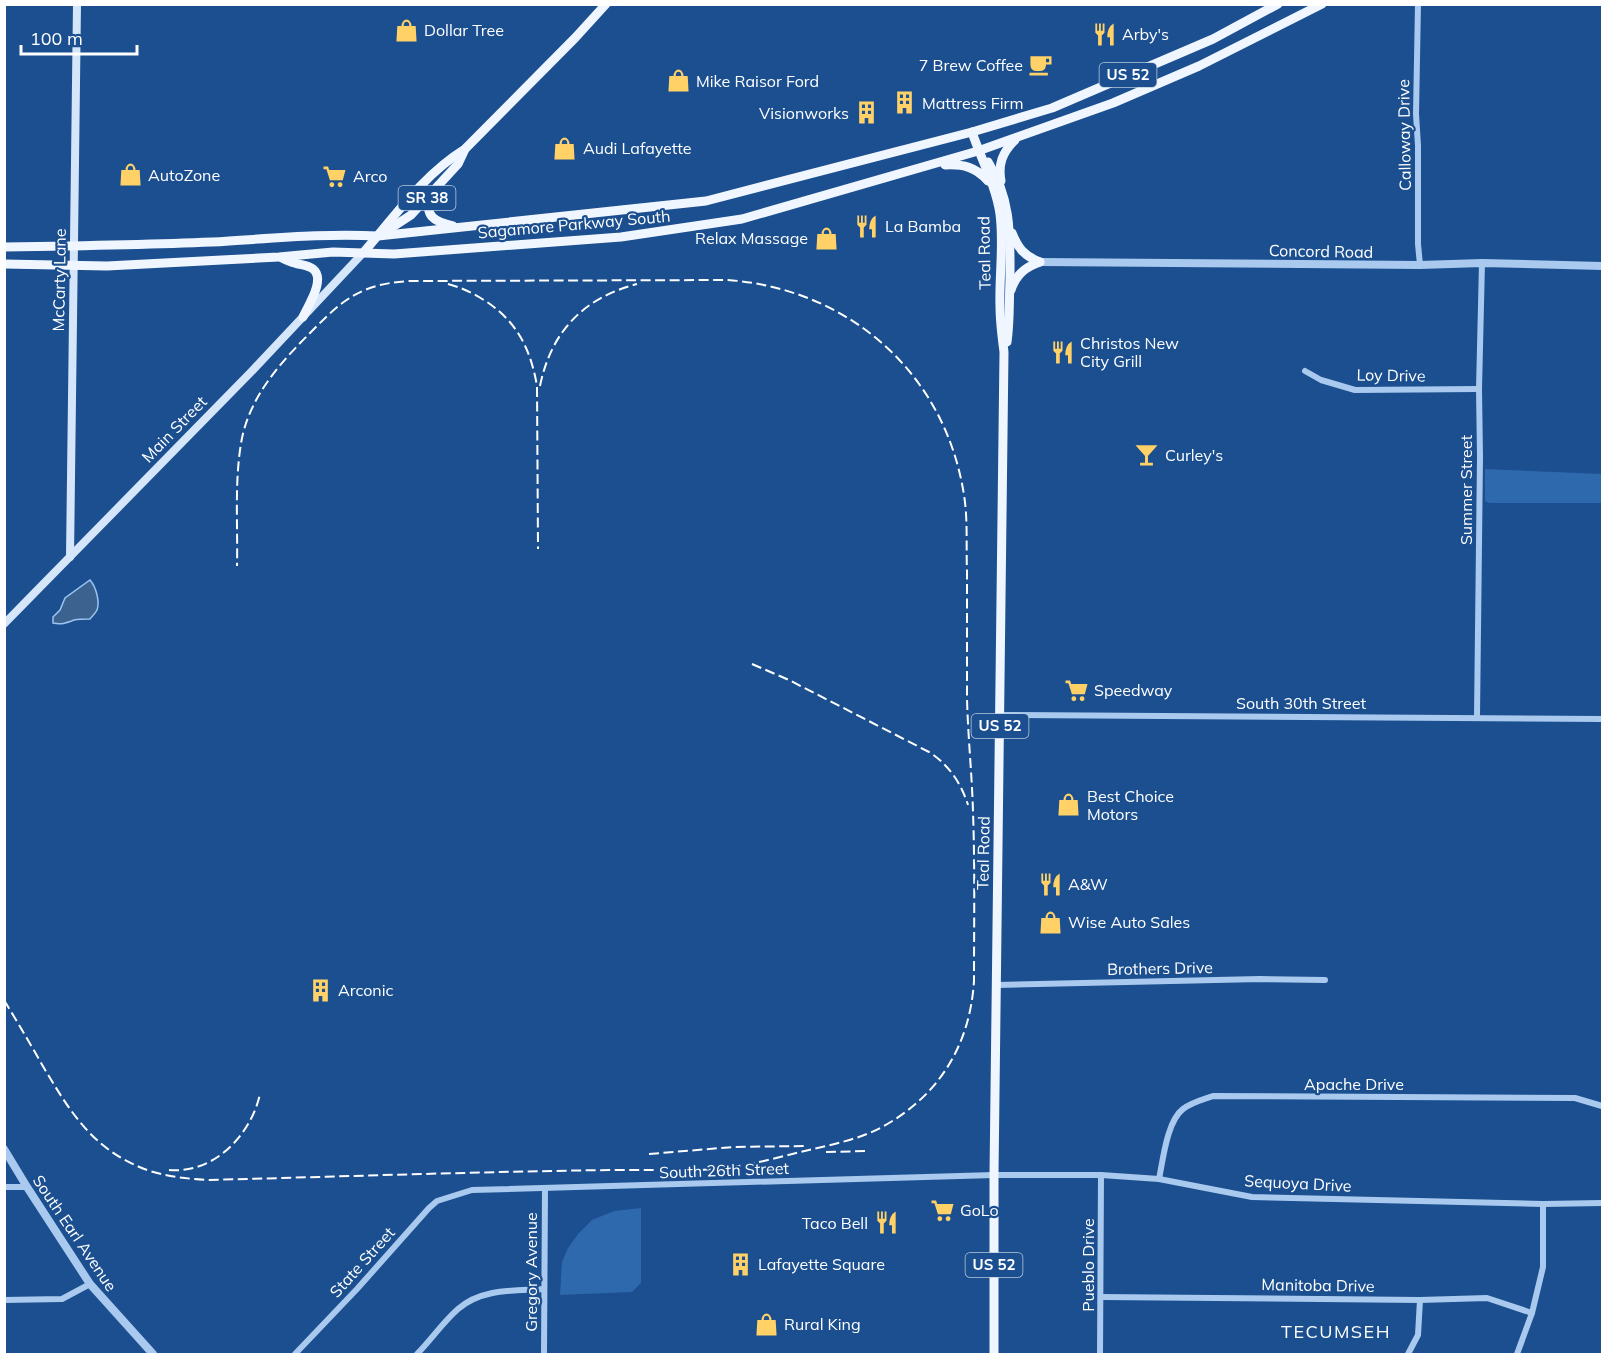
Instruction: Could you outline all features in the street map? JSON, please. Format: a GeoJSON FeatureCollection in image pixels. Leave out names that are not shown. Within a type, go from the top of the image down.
{"type":"FeatureCollection","features":[{"type":"Feature","properties":{"kind":"main road","name":"McCarty Lane"},"geometry":{"type":"LineString","coordinates":[[70,557],[77,4]]}},
{"type":"Feature","properties":{"kind":"main road","name":"SR 38"},"geometry":{"type":"LineString","coordinates":[[363,253],[405,202],[450,158],[465,149],[606,4]]}},
{"type":"Feature","properties":{"kind":"main road","name":"Sagamore Parkway South"},"geometry":{"type":"LineString","coordinates":[[4,247],[212,242],[351,234],[378,236],[706,201],[972,132],[1052,108],[1213,39],[1278,4]]}},
{"type":"Feature","properties":{"kind":"main road","name":"Sagamore Parkway South"},"geometry":{"type":"LineString","coordinates":[[4,264],[107,266],[333,252],[394,254],[621,237],[742,219],[978,152],[1113,103],[1189,70],[1322,4]]}},
{"type":"Feature","properties":{"kind":"main road","name":"US 52"},"geometry":{"type":"LineString","coordinates":[[972,132],[978,152]]}},
{"type":"Feature","properties":{"kind":"main road","name":"US 52"},"geometry":{"type":"LineString","coordinates":[[998,190],[1000,161],[1004,152],[1019,137]]}},
{"type":"Feature","properties":{"kind":"main road","name":"SR 38"},"geometry":{"type":"LineString","coordinates":[[378,236],[406,219],[458,165],[465,149]]}},
{"type":"Feature","properties":{"kind":"main road","name":"Teal Road"},"geometry":{"type":"LineString","coordinates":[[978,152],[1007,208],[1010,227],[1010,294],[1008,332],[1004,352]]}},
{"type":"Feature","properties":{"kind":"main road"},"geometry":{"type":"LineString","coordinates":[[924,167],[970,166],[998,190]]}},
{"type":"Feature","properties":{"kind":"main road","name":"Teal Road"},"geometry":{"type":"LineString","coordinates":[[994,1354],[1004,352],[1000,306],[1001,225],[998,190]]}},
{"type":"Feature","properties":{"kind":"main road"},"geometry":{"type":"LineString","coordinates":[[432,192],[428,206],[434,220],[461,227]]}},
{"type":"Feature","properties":{"kind":"main road"},"geometry":{"type":"LineString","coordinates":[[1010,227],[1018,248],[1040,262]]}},
{"type":"Feature","properties":{"kind":"main road","name":"Main Street"},"geometry":{"type":"LineString","coordinates":[[4,624],[363,253]]}},
{"type":"Feature","properties":{"kind":"main road"},"geometry":{"type":"LineString","coordinates":[[279,257],[313,269],[316,273],[318,280],[316,290],[303,317]]}},
{"type":"Feature","properties":{"kind":"main road"},"geometry":{"type":"LineString","coordinates":[[1010,294],[1020,273],[1040,262]]}},
{"type":"Feature","properties":{"kind":"street","name":"Calloway Drive"},"geometry":{"type":"LineString","coordinates":[[1418,4],[1416,114],[1420,265]]}},
{"type":"Feature","properties":{"kind":"street","name":"Concord Road"},"geometry":{"type":"LineString","coordinates":[[1040,262],[1420,265],[1482,263],[1602,266]]}},
{"type":"Feature","properties":{"kind":"street","name":"Summer Street"},"geometry":{"type":"LineString","coordinates":[[1477,717],[1482,263]]}},
{"type":"Feature","properties":{"kind":"street","name":"Loy Drive"},"geometry":{"type":"LineString","coordinates":[[1305,371],[1321,380],[1355,390],[1479,389]]}},
{"type":"Feature","properties":{"kind":"street","name":"South 30th Street"},"geometry":{"type":"LineString","coordinates":[[1000,715],[1602,718]]}},
{"type":"Feature","properties":{"kind":"street","name":"Brothers Drive"},"geometry":{"type":"LineString","coordinates":[[997,986],[1260,979],[1325,980]]}},
{"type":"Feature","properties":{"kind":"street","name":"Apache Drive"},"geometry":{"type":"LineString","coordinates":[[1159,1179],[1172,1123],[1180,1111],[1194,1102],[1213,1096],[1575,1098],[1602,1106]]}},
{"type":"Feature","properties":{"kind":"street","name":"South Earl Avenue"},"geometry":{"type":"LineString","coordinates":[[4,1149],[90,1284],[153,1354]]}},
{"type":"Feature","properties":{"kind":"street","name":"Sequoya Drive"},"geometry":{"type":"LineString","coordinates":[[994,1175],[1101,1175],[1159,1179],[1252,1197],[1543,1204],[1602,1203]]}},
{"type":"Feature","properties":{"kind":"street","name":"South 26th Street"},"geometry":{"type":"LineString","coordinates":[[455,1195],[472,1190],[994,1175]]}},
{"type":"Feature","properties":{"kind":"street","name":"Pueblo Drive"},"geometry":{"type":"LineString","coordinates":[[1100,1354],[1101,1175]]}},
{"type":"Feature","properties":{"kind":"street"},"geometry":{"type":"LineString","coordinates":[[4,1187],[27,1187]]}},
{"type":"Feature","properties":{"kind":"street","name":"Gregory Avenue"},"geometry":{"type":"LineString","coordinates":[[544,1354],[545,1189]]}},
{"type":"Feature","properties":{"kind":"street","name":"State Street"},"geometry":{"type":"LineString","coordinates":[[295,1354],[429,1208],[437,1201],[455,1195]]}},
{"type":"Feature","properties":{"kind":"street"},"geometry":{"type":"LineString","coordinates":[[1517,1354],[1532,1313],[1543,1267],[1543,1204]]}},
{"type":"Feature","properties":{"kind":"street"},"geometry":{"type":"LineString","coordinates":[[4,1300],[62,1299],[90,1284]]}},
{"type":"Feature","properties":{"kind":"street"},"geometry":{"type":"LineString","coordinates":[[417,1354],[451,1316],[467,1302],[496,1292],[544,1289]]}},
{"type":"Feature","properties":{"kind":"street","name":"Manitoba Drive"},"geometry":{"type":"LineString","coordinates":[[1101,1297],[1420,1300],[1487,1298],[1532,1313]]}},
{"type":"Feature","properties":{"kind":"street"},"geometry":{"type":"LineString","coordinates":[[1408,1354],[1418,1335],[1420,1300]]}},
{"type":"Feature","properties":{"kind":"shaded area"},"geometry":{"type":"Polygon","coordinates":[[[1485,469],[1602,474],[1602,503],[1489,503],[1485,501],[1485,469]]]}},
{"type":"Feature","properties":{"kind":"shaded area"},"geometry":{"type":"Polygon","coordinates":[[[90,580],[96,590],[98,602],[97,610],[90,619],[61,624],[53,623],[53,617],[60,610],[65,598],[90,580]]]}},
{"type":"Feature","properties":{"kind":"shaded area"},"geometry":{"type":"Polygon","coordinates":[[[641,1208],[641,1283],[632,1292],[560,1295],[562,1262],[578,1234],[592,1220],[614,1211],[641,1208]]]}},
{"type":"Feature","properties":{"kind":"railway"},"geometry":{"type":"LineString","coordinates":[[4,1000],[75,1116],[100,1142],[114,1154],[150,1171],[202,1180],[700,1170],[736,1167],[837,1143],[874,1131],[920,1100],[948,1066],[966,1026],[974,981],[974,833],[967,699],[967,572],[964,495],[953,451],[936,411],[913,376],[884,345],[851,320],[813,300],[772,287],[728,280],[410,281],[365,290],[336,308],[300,343],[278,367],[252,408],[246,422],[240,454],[237,486],[237,566]]}},
{"type":"Feature","properties":{"kind":"railway"},"geometry":{"type":"LineString","coordinates":[[448,284],[475,295],[502,314],[519,334],[530,358],[537,386],[538,549]]}},
{"type":"Feature","properties":{"kind":"railway"},"geometry":{"type":"LineString","coordinates":[[540,386],[552,349],[572,320],[601,298],[637,284]]}},
{"type":"Feature","properties":{"kind":"railway"},"geometry":{"type":"LineString","coordinates":[[752,664],[789,680],[929,752],[953,775],[968,805]]}},
{"type":"Feature","properties":{"kind":"railway"},"geometry":{"type":"LineString","coordinates":[[169,1170],[185,1170],[201,1166],[228,1149],[248,1124],[260,1094]]}},
{"type":"Feature","properties":{"kind":"railway"},"geometry":{"type":"LineString","coordinates":[[649,1154],[733,1147],[804,1146]]}},
{"type":"Feature","properties":{"kind":"railway"},"geometry":{"type":"LineString","coordinates":[[826,1152],[868,1151]]}},
{"type":"Feature","properties":{"kind":"place","name":"Dollar Tree"},"geometry":{"type":"Point","coordinates":[406,30]}},
{"type":"Feature","properties":{"kind":"place","name":"Arby's"},"geometry":{"type":"Point","coordinates":[1104,34]}},
{"type":"Feature","properties":{"kind":"place","name":"7 Brew Coffee"},"geometry":{"type":"Point","coordinates":[1041,65]}},
{"type":"Feature","properties":{"kind":"place","name":"Mike Raisor Ford"},"geometry":{"type":"Point","coordinates":[678,81]}},
{"type":"Feature","properties":{"kind":"place","name":"Mattress Firm"},"geometry":{"type":"Point","coordinates":[904,103]}},
{"type":"Feature","properties":{"kind":"place","name":"Visionworks"},"geometry":{"type":"Point","coordinates":[867,113]}},
{"type":"Feature","properties":{"kind":"place","name":"Audi Lafayette"},"geometry":{"type":"Point","coordinates":[565,148]}},
{"type":"Feature","properties":{"kind":"place","name":"AutoZone"},"geometry":{"type":"Point","coordinates":[130,175]}},
{"type":"Feature","properties":{"kind":"place","name":"Arco"},"geometry":{"type":"Point","coordinates":[335,176]}},
{"type":"Feature","properties":{"kind":"place","name":"La Bamba"},"geometry":{"type":"Point","coordinates":[867,226]}},
{"type":"Feature","properties":{"kind":"place","name":"Relax Massage"},"geometry":{"type":"Point","coordinates":[826,238]}},
{"type":"Feature","properties":{"kind":"place","name":"Christos New City Grill"},"geometry":{"type":"Point","coordinates":[1062,352]}},
{"type":"Feature","properties":{"kind":"place","name":"Curley's"},"geometry":{"type":"Point","coordinates":[1147,455]}},
{"type":"Feature","properties":{"kind":"place","name":"Speedway"},"geometry":{"type":"Point","coordinates":[1076,690]}},
{"type":"Feature","properties":{"kind":"place","name":"Best Choice Motors"},"geometry":{"type":"Point","coordinates":[1069,805]}},
{"type":"Feature","properties":{"kind":"place","name":"A&W"},"geometry":{"type":"Point","coordinates":[1050,884]}},
{"type":"Feature","properties":{"kind":"place","name":"Wise Auto Sales"},"geometry":{"type":"Point","coordinates":[1050,922]}},
{"type":"Feature","properties":{"kind":"place","name":"Arconic"},"geometry":{"type":"Point","coordinates":[320,990]}},
{"type":"Feature","properties":{"kind":"place","name":"GoLo"},"geometry":{"type":"Point","coordinates":[942,1210]}},
{"type":"Feature","properties":{"kind":"place","name":"Taco Bell"},"geometry":{"type":"Point","coordinates":[886,1223]}},
{"type":"Feature","properties":{"kind":"place","name":"Lafayette Square"},"geometry":{"type":"Point","coordinates":[740,1264]}},
{"type":"Feature","properties":{"kind":"place","name":"Rural King"},"geometry":{"type":"Point","coordinates":[766,1324]}},
{"type":"Feature","properties":{"kind":"district","name":"TECUMSEH"},"geometry":{"type":"Point","coordinates":[1336,1332]}}]}
